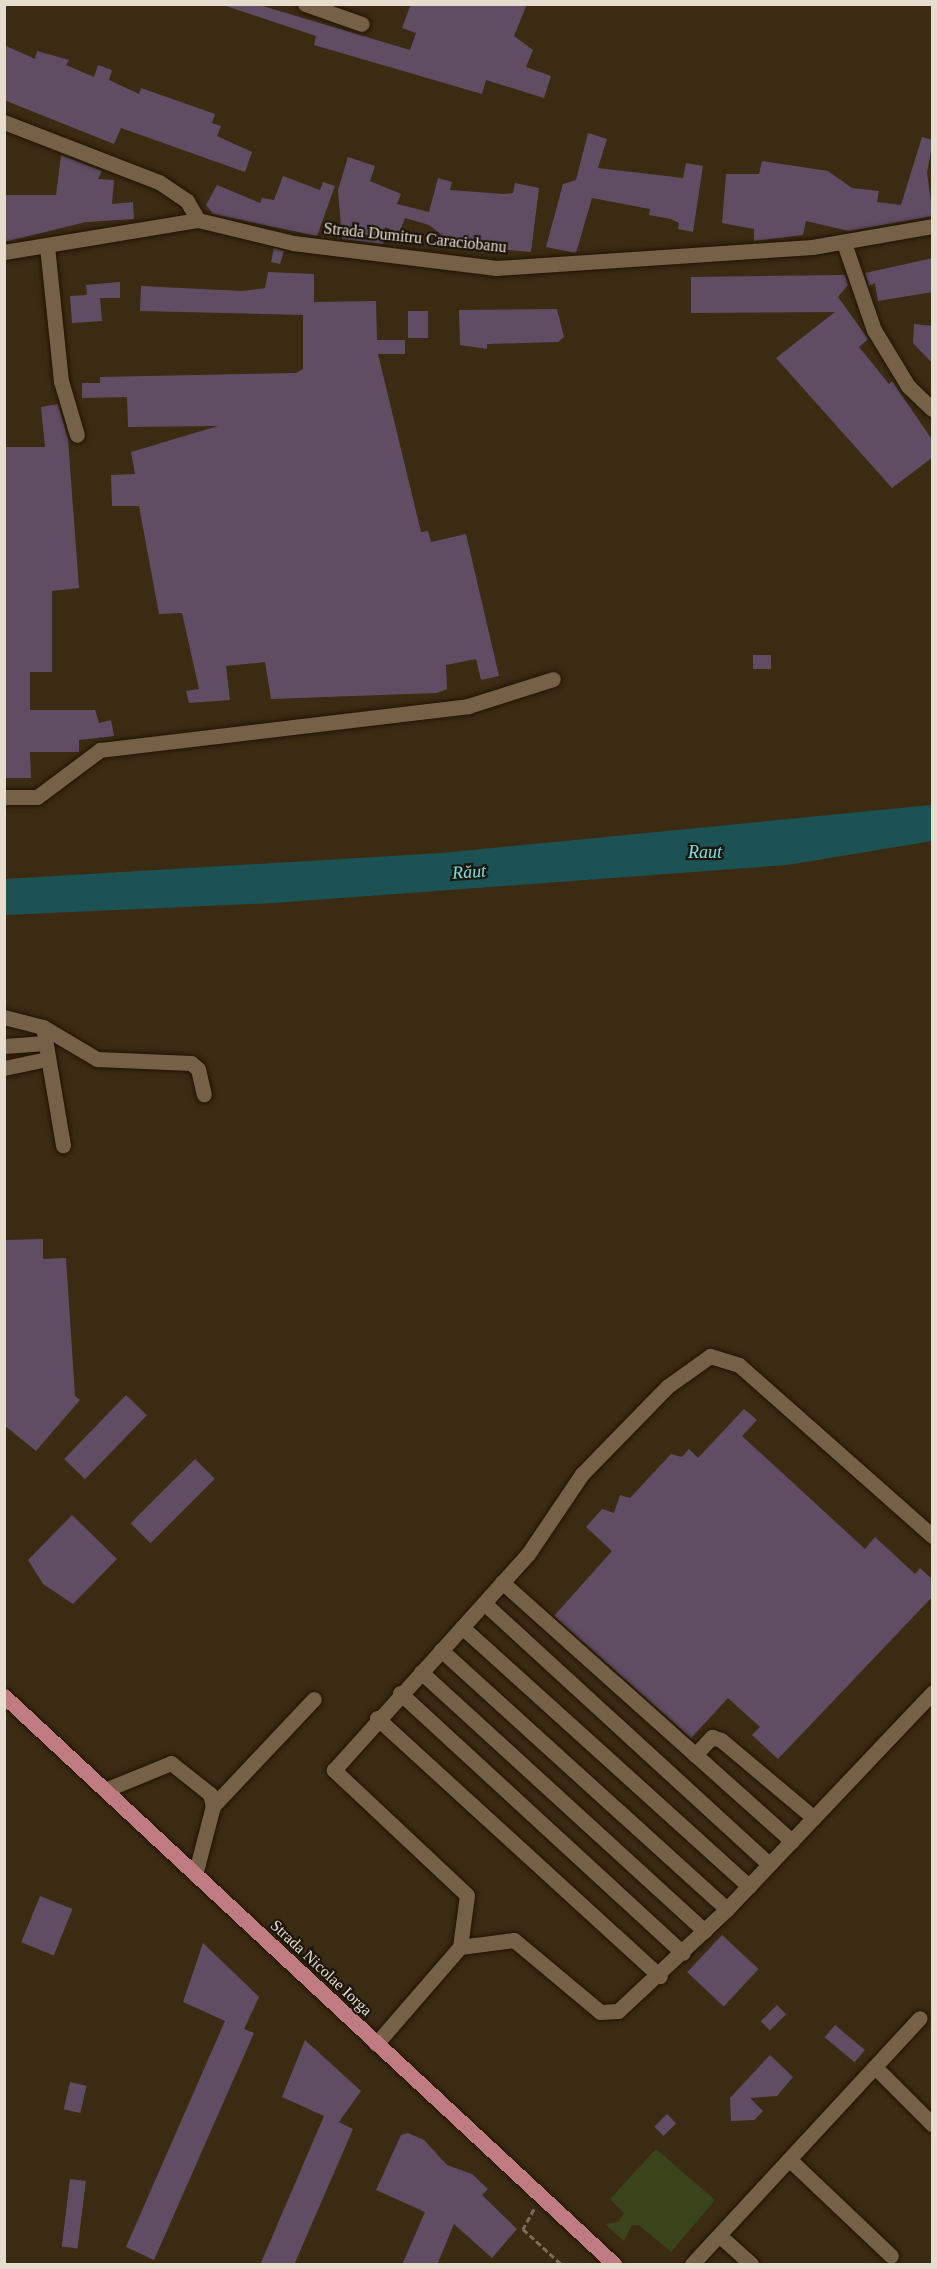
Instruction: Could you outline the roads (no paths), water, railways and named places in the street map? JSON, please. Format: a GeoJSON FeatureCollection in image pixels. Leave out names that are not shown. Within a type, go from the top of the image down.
{"type":"FeatureCollection","features":[{"type":"Feature","properties":{"kind":"main road","name":"Strada Nicolae Iorga"},"geometry":{"type":"LineString","coordinates":[[4,1696],[614,2265]]}},
{"type":"Feature","properties":{"kind":"street"},"geometry":{"type":"LineString","coordinates":[[305,4],[326,8],[362,24]]}},
{"type":"Feature","properties":{"kind":"street"},"geometry":{"type":"LineString","coordinates":[[4,122],[153,180],[186,201],[198,220]]}},
{"type":"Feature","properties":{"kind":"street","name":"Strada Dumitru Caraciobanu"},"geometry":{"type":"LineString","coordinates":[[4,252],[198,220],[293,243],[496,268],[844,243],[933,226]]}},
{"type":"Feature","properties":{"kind":"street"},"geometry":{"type":"LineString","coordinates":[[844,243],[874,330],[908,386],[933,409]]}},
{"type":"Feature","properties":{"kind":"street"},"geometry":{"type":"LineString","coordinates":[[47,246],[61,381],[77,435]]}},
{"type":"Feature","properties":{"kind":"street"},"geometry":{"type":"LineString","coordinates":[[4,796],[37,797],[100,750],[468,706],[553,679]]}},
{"type":"Feature","properties":{"kind":"street"},"geometry":{"type":"LineString","coordinates":[[4,1017],[43,1027],[96,1059],[191,1063],[198,1069],[204,1094]]}},
{"type":"Feature","properties":{"kind":"street"},"geometry":{"type":"LineString","coordinates":[[43,1027],[46,1059],[63,1145]]}},
{"type":"Feature","properties":{"kind":"street"},"geometry":{"type":"LineString","coordinates":[[4,1046],[45,1043]]}},
{"type":"Feature","properties":{"kind":"street"},"geometry":{"type":"LineString","coordinates":[[4,1068],[46,1059]]}},
{"type":"Feature","properties":{"kind":"street"},"geometry":{"type":"LineString","coordinates":[[376,2044],[460,1947],[466,1895],[334,1770],[377,1718],[528,1554],[582,1474],[668,1386],[710,1356],[738,1365],[933,1536]]}},
{"type":"Feature","properties":{"kind":"street"},"geometry":{"type":"LineString","coordinates":[[502,1582],[792,1841]]}},
{"type":"Feature","properties":{"kind":"street"},"geometry":{"type":"LineString","coordinates":[[484,1603],[769,1864]]}},
{"type":"Feature","properties":{"kind":"street"},"geometry":{"type":"LineString","coordinates":[[462,1627],[749,1886]]}},
{"type":"Feature","properties":{"kind":"street"},"geometry":{"type":"LineString","coordinates":[[441,1650],[727,1909]]}},
{"type":"Feature","properties":{"kind":"street"},"geometry":{"type":"LineString","coordinates":[[421,1672],[705,1931]]}},
{"type":"Feature","properties":{"kind":"street"},"geometry":{"type":"LineString","coordinates":[[400,1693],[683,1953]]}},
{"type":"Feature","properties":{"kind":"street"},"geometry":{"type":"LineString","coordinates":[[460,1947],[514,1940],[600,2012],[618,2011],[660,1976],[727,1909],[933,1693]]}},
{"type":"Feature","properties":{"kind":"street"},"geometry":{"type":"LineString","coordinates":[[213,1806],[314,1699]]}},
{"type":"Feature","properties":{"kind":"street"},"geometry":{"type":"LineString","coordinates":[[377,1718],[660,1976]]}},
{"type":"Feature","properties":{"kind":"street"},"geometry":{"type":"LineString","coordinates":[[695,1755],[712,1737],[721,1740],[814,1818]]}},
{"type":"Feature","properties":{"kind":"street"},"geometry":{"type":"LineString","coordinates":[[105,1790],[171,1763],[210,1794],[213,1806],[195,1875]]}},
{"type":"Feature","properties":{"kind":"street"},"geometry":{"type":"LineString","coordinates":[[692,2265],[920,2018]]}},
{"type":"Feature","properties":{"kind":"street"},"geometry":{"type":"LineString","coordinates":[[874,2067],[933,2124]]}},
{"type":"Feature","properties":{"kind":"street"},"geometry":{"type":"LineString","coordinates":[[790,2160],[891,2256]]}},
{"type":"Feature","properties":{"kind":"street"},"geometry":{"type":"LineString","coordinates":[[720,2236],[751,2265]]}},
{"type":"Feature","properties":{"kind":"water","name":"Raut"},"geometry":{"type":"Polygon","coordinates":[[[932,805],[932,841],[787,865],[274,903],[5,915],[5,879],[441,853],[932,805]]]}},
{"type":"Feature","properties":{"kind":"water label","name":"Răut"},"geometry":{"type":"Point","coordinates":[469,872]}}]}
